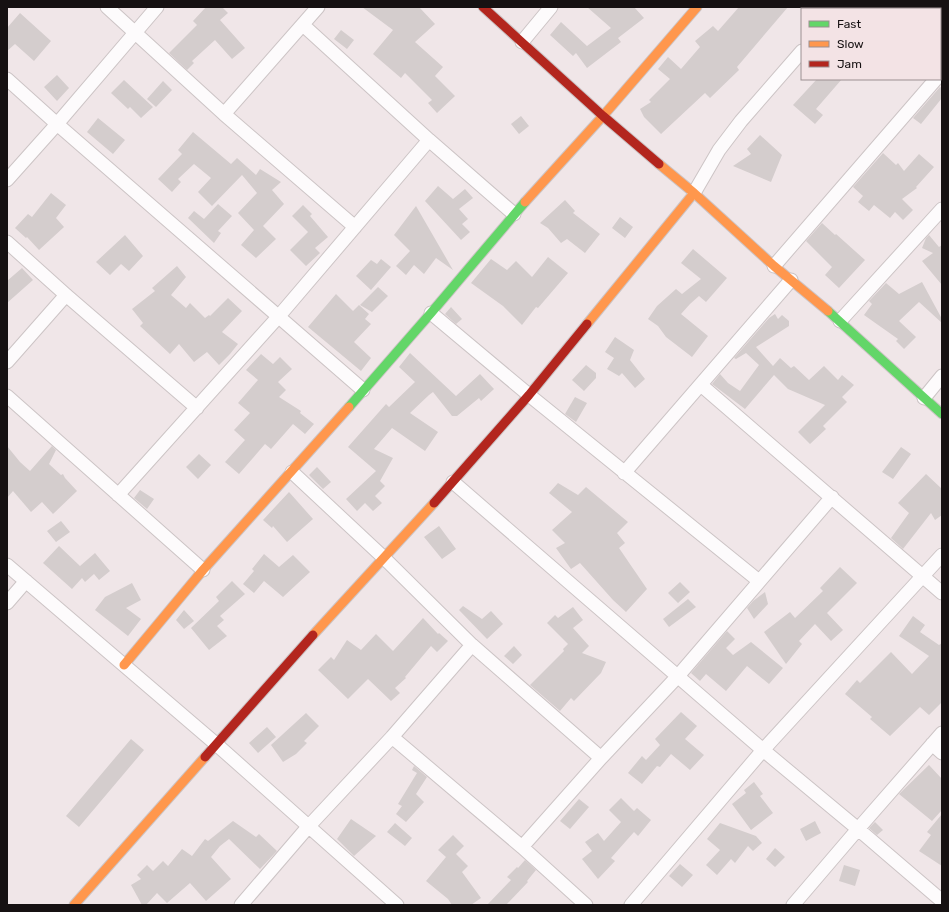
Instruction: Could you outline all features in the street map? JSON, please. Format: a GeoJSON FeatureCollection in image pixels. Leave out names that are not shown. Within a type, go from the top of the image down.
{"type":"FeatureCollection","features":[{"type":"Feature","properties":{"kind":"street"},"geometry":{"type":"LineString","coordinates":[[106,7],[224,114],[355,227]]}},
{"type":"Feature","properties":{"kind":"street"},"geometry":{"type":"LineString","coordinates":[[7,180],[157,7]]}},
{"type":"Feature","properties":{"kind":"street"},"geometry":{"type":"LineString","coordinates":[[224,114],[318,7]]}},
{"type":"Feature","properties":{"kind":"street"},"geometry":{"type":"LineString","coordinates":[[483,7],[603,116],[694,193],[774,266],[840,321],[942,414]]}},
{"type":"Feature","properties":{"kind":"street"},"geometry":{"type":"LineString","coordinates":[[522,42],[551,7]]}},
{"type":"Feature","properties":{"kind":"street"},"geometry":{"type":"LineString","coordinates":[[124,665],[203,570],[292,472],[514,214],[603,116],[698,7]]}},
{"type":"Feature","properties":{"kind":"street"},"geometry":{"type":"LineString","coordinates":[[303,25],[429,140],[514,214]]}},
{"type":"Feature","properties":{"kind":"street"},"geometry":{"type":"LineString","coordinates":[[74,905],[216,744],[383,557],[453,482],[529,395],[694,193],[719,150],[741,121],[801,52]]}},
{"type":"Feature","properties":{"kind":"street"},"geometry":{"type":"LineString","coordinates":[[7,79],[363,390]]}},
{"type":"Feature","properties":{"kind":"street"},"geometry":{"type":"LineString","coordinates":[[774,266],[935,80]]}},
{"type":"Feature","properties":{"kind":"street"},"geometry":{"type":"LineString","coordinates":[[118,495],[279,316],[429,140]]}},
{"type":"Feature","properties":{"kind":"street"},"geometry":{"type":"LineString","coordinates":[[840,321],[942,209]]}},
{"type":"Feature","properties":{"kind":"street"},"geometry":{"type":"LineString","coordinates":[[7,242],[197,408]]}},
{"type":"Feature","properties":{"kind":"street"},"geometry":{"type":"LineString","coordinates":[[624,473],[791,280]]}},
{"type":"Feature","properties":{"kind":"street"},"geometry":{"type":"LineString","coordinates":[[7,362],[66,295]]}},
{"type":"Feature","properties":{"kind":"street"},"geometry":{"type":"LineString","coordinates":[[431,312],[529,395],[758,581]]}},
{"type":"Feature","properties":{"kind":"street"},"geometry":{"type":"LineString","coordinates":[[924,398],[942,376]]}},
{"type":"Feature","properties":{"kind":"street"},"geometry":{"type":"LineString","coordinates":[[701,385],[942,593]]}},
{"type":"Feature","properties":{"kind":"street"},"geometry":{"type":"LineString","coordinates":[[7,396],[203,570]]}},
{"type":"Feature","properties":{"kind":"street"},"geometry":{"type":"LineString","coordinates":[[292,472],[383,557],[472,645],[601,758]]}},
{"type":"Feature","properties":{"kind":"street"},"geometry":{"type":"LineString","coordinates":[[453,482],[762,750],[942,901]]}},
{"type":"Feature","properties":{"kind":"street"},"geometry":{"type":"LineString","coordinates":[[522,846],[601,758],[678,676],[758,581],[832,497]]}},
{"type":"Feature","properties":{"kind":"street"},"geometry":{"type":"LineString","coordinates":[[631,905],[762,750],[942,555]]}},
{"type":"Feature","properties":{"kind":"street"},"geometry":{"type":"LineString","coordinates":[[7,565],[216,744],[395,904]]}},
{"type":"Feature","properties":{"kind":"street"},"geometry":{"type":"LineString","coordinates":[[7,603],[26,581]]}},
{"type":"Feature","properties":{"kind":"street"},"geometry":{"type":"LineString","coordinates":[[241,905],[308,827],[392,737],[472,645]]}},
{"type":"Feature","properties":{"kind":"street"},"geometry":{"type":"LineString","coordinates":[[793,905],[942,733]]}},
{"type":"Feature","properties":{"kind":"street"},"geometry":{"type":"LineString","coordinates":[[392,737],[522,846],[586,905]]}},
{"type":"Feature","properties":{"kind":"street"},"geometry":{"type":"LineString","coordinates":[[932,744],[942,753]]}},
{"type":"Feature","properties":{"kind":"building"},"geometry":{"type":"Polygon","coordinates":[[[206,7],[222,7],[228,13],[220,20],[245,48],[232,59],[215,40],[192,61],[194,63],[187,70],[169,53],[197,25],[193,21],[206,7]]]}},
{"type":"Feature","properties":{"kind":"building"},"geometry":{"type":"Polygon","coordinates":[[[362,7],[419,7],[435,24],[415,42],[443,67],[435,76],[455,96],[437,113],[428,103],[432,100],[405,73],[401,78],[373,54],[393,30],[362,7]]]}},
{"type":"Feature","properties":{"kind":"building"},"geometry":{"type":"Polygon","coordinates":[[[587,7],[634,7],[644,18],[618,38],[621,42],[587,68],[576,53],[573,56],[550,35],[561,22],[587,46],[611,28],[587,7]]]}},
{"type":"Feature","properties":{"kind":"building"},"geometry":{"type":"Polygon","coordinates":[[[739,7],[788,7],[737,67],[739,70],[710,98],[705,93],[661,134],[644,117],[640,109],[651,102],[649,100],[670,79],[658,69],[668,57],[681,69],[700,47],[695,41],[713,26],[718,31],[739,7]]]}},
{"type":"Feature","properties":{"kind":"building"},"geometry":{"type":"Polygon","coordinates":[[[20,13],[51,41],[34,61],[15,44],[7,51],[7,28],[20,13]]]}},
{"type":"Feature","properties":{"kind":"building"},"geometry":{"type":"Polygon","coordinates":[[[341,30],[354,40],[347,49],[334,39],[341,30]]]}},
{"type":"Feature","properties":{"kind":"building"},"geometry":{"type":"Polygon","coordinates":[[[57,75],[69,88],[57,101],[44,87],[57,75]]]}},
{"type":"Feature","properties":{"kind":"building"},"geometry":{"type":"Polygon","coordinates":[[[124,80],[153,107],[141,118],[130,107],[128,109],[111,93],[124,80]]]}},
{"type":"Feature","properties":{"kind":"building"},"geometry":{"type":"Polygon","coordinates":[[[816,80],[841,80],[816,109],[823,115],[815,124],[793,105],[816,80]]]}},
{"type":"Feature","properties":{"kind":"building"},"geometry":{"type":"Polygon","coordinates":[[[163,81],[172,90],[156,107],[147,99],[163,81]]]}},
{"type":"Feature","properties":{"kind":"building"},"geometry":{"type":"Polygon","coordinates":[[[940,87],[942,88],[942,98],[921,124],[913,118],[940,87]]]}},
{"type":"Feature","properties":{"kind":"building"},"geometry":{"type":"Polygon","coordinates":[[[521,116],[529,126],[519,134],[511,124],[521,116]]]}},
{"type":"Feature","properties":{"kind":"building"},"geometry":{"type":"Polygon","coordinates":[[[98,118],[125,140],[113,154],[87,132],[98,118]]]}},
{"type":"Feature","properties":{"kind":"building"},"geometry":{"type":"Polygon","coordinates":[[[193,132],[231,164],[237,158],[256,175],[260,169],[281,182],[272,190],[284,204],[263,226],[276,239],[256,258],[241,245],[254,230],[238,213],[257,193],[242,175],[212,206],[198,192],[211,178],[194,164],[178,179],[181,182],[172,192],[158,179],[182,154],[178,150],[193,132]]]}},
{"type":"Feature","properties":{"kind":"building"},"geometry":{"type":"Polygon","coordinates":[[[760,135],[782,155],[771,182],[733,166],[751,154],[747,149],[760,135]]]}},
{"type":"Feature","properties":{"kind":"building"},"geometry":{"type":"Polygon","coordinates":[[[883,153],[896,165],[898,163],[904,171],[919,154],[934,167],[916,187],[917,188],[902,199],[913,210],[903,220],[895,212],[890,218],[874,205],[869,211],[858,202],[863,196],[853,187],[883,153]]]}},
{"type":"Feature","properties":{"kind":"building"},"geometry":{"type":"Polygon","coordinates":[[[438,186],[453,199],[465,189],[473,198],[459,209],[468,219],[462,224],[470,232],[461,240],[425,201],[438,186]]]}},
{"type":"Feature","properties":{"kind":"building"},"geometry":{"type":"Polygon","coordinates":[[[51,193],[66,205],[56,218],[64,227],[39,250],[27,237],[26,238],[15,228],[28,214],[32,217],[51,193]]]}},
{"type":"Feature","properties":{"kind":"building"},"geometry":{"type":"Polygon","coordinates":[[[565,200],[575,211],[573,213],[600,234],[585,253],[567,239],[561,243],[548,228],[540,223],[565,200]]]}},
{"type":"Feature","properties":{"kind":"building"},"geometry":{"type":"Polygon","coordinates":[[[218,204],[232,216],[218,231],[221,233],[214,243],[188,218],[194,211],[204,219],[218,204]]]}},
{"type":"Feature","properties":{"kind":"building"},"geometry":{"type":"Polygon","coordinates":[[[303,205],[312,214],[310,216],[328,237],[315,248],[320,253],[306,266],[290,250],[308,232],[292,216],[303,205]]]}},
{"type":"Feature","properties":{"kind":"building"},"geometry":{"type":"Polygon","coordinates":[[[416,206],[453,270],[436,258],[424,274],[414,265],[406,275],[396,266],[410,251],[394,235],[416,206]]]}},
{"type":"Feature","properties":{"kind":"building"},"geometry":{"type":"Polygon","coordinates":[[[620,217],[633,227],[625,238],[612,228],[620,217]]]}},
{"type":"Feature","properties":{"kind":"building"},"geometry":{"type":"Polygon","coordinates":[[[822,223],[865,260],[839,288],[825,275],[832,267],[806,241],[822,223]]]}},
{"type":"Feature","properties":{"kind":"building"},"geometry":{"type":"Polygon","coordinates":[[[125,235],[143,256],[129,271],[121,264],[110,275],[96,262],[125,235]]]}},
{"type":"Feature","properties":{"kind":"building"},"geometry":{"type":"Polygon","coordinates":[[[929,235],[939,247],[942,245],[942,285],[922,261],[933,253],[922,248],[926,238],[929,235]]]}},
{"type":"Feature","properties":{"kind":"building"},"geometry":{"type":"Polygon","coordinates":[[[693,249],[727,278],[706,302],[699,296],[681,314],[708,336],[692,357],[666,337],[658,326],[648,319],[657,306],[676,289],[682,294],[701,279],[681,263],[693,249]]]}},
{"type":"Feature","properties":{"kind":"building"},"geometry":{"type":"Polygon","coordinates":[[[548,257],[568,273],[538,308],[536,307],[522,325],[503,306],[471,283],[491,259],[507,270],[516,261],[532,277],[548,257]]]}},
{"type":"Feature","properties":{"kind":"building"},"geometry":{"type":"Polygon","coordinates":[[[381,259],[391,267],[371,290],[356,276],[371,260],[377,264],[381,259]]]}},
{"type":"Feature","properties":{"kind":"building"},"geometry":{"type":"Polygon","coordinates":[[[177,266],[186,277],[171,295],[186,308],[190,303],[205,318],[209,315],[210,316],[228,298],[242,311],[222,332],[238,344],[219,365],[207,352],[194,362],[179,344],[170,354],[140,326],[143,323],[132,309],[155,291],[152,288],[177,266]]]}},
{"type":"Feature","properties":{"kind":"building"},"geometry":{"type":"Polygon","coordinates":[[[22,268],[33,280],[7,303],[7,281],[22,268]]]}},
{"type":"Feature","properties":{"kind":"building"},"geometry":{"type":"Polygon","coordinates":[[[922,282],[942,319],[942,323],[919,302],[899,321],[916,337],[904,349],[896,341],[898,339],[864,315],[872,304],[869,301],[886,283],[899,294],[922,282]]]}},
{"type":"Feature","properties":{"kind":"building"},"geometry":{"type":"Polygon","coordinates":[[[378,287],[388,296],[372,312],[360,305],[378,287]]]}},
{"type":"Feature","properties":{"kind":"building"},"geometry":{"type":"Polygon","coordinates":[[[336,294],[353,311],[359,305],[369,314],[365,319],[371,324],[354,342],[371,358],[361,371],[308,327],[336,294]]]}},
{"type":"Feature","properties":{"kind":"building"},"geometry":{"type":"Polygon","coordinates":[[[451,307],[462,319],[456,324],[445,314],[451,307]]]}},
{"type":"Feature","properties":{"kind":"building"},"geometry":{"type":"Polygon","coordinates":[[[775,314],[778,319],[782,315],[789,321],[789,326],[756,347],[773,366],[780,358],[791,368],[794,366],[809,380],[824,366],[838,380],[842,375],[854,385],[842,397],[847,402],[823,426],[826,429],[810,444],[798,432],[825,405],[788,389],[774,375],[745,409],[712,384],[720,374],[728,383],[740,391],[759,365],[746,353],[736,359],[734,358],[769,318],[775,314]]]}},
{"type":"Feature","properties":{"kind":"building"},"geometry":{"type":"Polygon","coordinates":[[[615,337],[634,350],[630,360],[645,379],[635,388],[622,373],[619,376],[607,369],[614,358],[605,352],[615,337]]]}},
{"type":"Feature","properties":{"kind":"building"},"geometry":{"type":"Polygon","coordinates":[[[410,353],[456,396],[480,374],[494,389],[481,401],[479,398],[457,416],[452,416],[433,392],[429,395],[410,413],[438,432],[425,451],[392,428],[374,449],[393,458],[380,481],[385,486],[375,496],[382,503],[373,511],[365,503],[357,511],[346,499],[376,471],[348,447],[386,404],[389,407],[415,382],[399,367],[410,353]]]}},
{"type":"Feature","properties":{"kind":"building"},"geometry":{"type":"Polygon","coordinates":[[[261,354],[273,364],[280,357],[292,369],[278,382],[286,390],[279,397],[301,411],[300,413],[314,424],[305,434],[293,424],[271,449],[265,444],[239,474],[225,462],[245,440],[234,430],[250,413],[238,403],[258,380],[246,370],[261,354]]]}},
{"type":"Feature","properties":{"kind":"building"},"geometry":{"type":"Polygon","coordinates":[[[586,365],[596,373],[596,378],[584,391],[572,380],[586,365]]]}},
{"type":"Feature","properties":{"kind":"building"},"geometry":{"type":"Polygon","coordinates":[[[575,397],[587,403],[576,422],[565,414],[575,397]]]}},
{"type":"Feature","properties":{"kind":"building"},"geometry":{"type":"Polygon","coordinates":[[[7,446],[20,462],[30,471],[52,446],[56,450],[49,464],[61,475],[63,474],[77,491],[53,514],[42,502],[31,512],[13,491],[7,498],[7,446]]]}},
{"type":"Feature","properties":{"kind":"building"},"geometry":{"type":"Polygon","coordinates":[[[901,447],[911,454],[893,479],[882,472],[901,447]]]}},
{"type":"Feature","properties":{"kind":"building"},"geometry":{"type":"Polygon","coordinates":[[[199,454],[211,465],[198,479],[186,467],[199,454]]]}},
{"type":"Feature","properties":{"kind":"building"},"geometry":{"type":"Polygon","coordinates":[[[317,467],[331,482],[323,489],[309,475],[317,467]]]}},
{"type":"Feature","properties":{"kind":"building"},"geometry":{"type":"Polygon","coordinates":[[[926,474],[942,489],[942,515],[935,520],[931,513],[903,549],[891,538],[909,513],[898,503],[926,474]]]}},
{"type":"Feature","properties":{"kind":"building"},"geometry":{"type":"Polygon","coordinates":[[[558,483],[578,495],[586,487],[628,522],[617,533],[625,543],[619,548],[647,589],[626,612],[613,600],[580,563],[571,569],[556,548],[565,543],[552,530],[572,512],[549,493],[558,483]]]}},
{"type":"Feature","properties":{"kind":"building"},"geometry":{"type":"Polygon","coordinates":[[[140,490],[154,499],[147,509],[134,498],[140,490]]]}},
{"type":"Feature","properties":{"kind":"building"},"geometry":{"type":"Polygon","coordinates":[[[289,492],[313,519],[287,542],[273,526],[272,528],[263,520],[289,492]]]}},
{"type":"Feature","properties":{"kind":"building"},"geometry":{"type":"Polygon","coordinates":[[[61,521],[70,532],[56,542],[47,531],[61,521]]]}},
{"type":"Feature","properties":{"kind":"building"},"geometry":{"type":"Polygon","coordinates":[[[439,526],[456,549],[442,559],[424,537],[439,526]]]}},
{"type":"Feature","properties":{"kind":"building"},"geometry":{"type":"Polygon","coordinates":[[[59,546],[80,566],[95,553],[110,571],[99,580],[94,574],[85,582],[82,578],[72,589],[43,563],[59,546]]]}},
{"type":"Feature","properties":{"kind":"building"},"geometry":{"type":"Polygon","coordinates":[[[264,554],[279,567],[293,555],[310,572],[283,597],[264,581],[254,593],[243,584],[254,571],[252,569],[264,554]]]}},
{"type":"Feature","properties":{"kind":"building"},"geometry":{"type":"Polygon","coordinates":[[[840,567],[857,583],[827,613],[843,630],[831,641],[815,624],[799,641],[802,644],[786,664],[764,632],[790,612],[795,618],[823,591],[820,588],[840,567]]]}},
{"type":"Feature","properties":{"kind":"building"},"geometry":{"type":"Polygon","coordinates":[[[232,581],[245,594],[220,616],[224,620],[217,626],[227,636],[209,650],[191,628],[219,601],[216,597],[232,581]]]}},
{"type":"Feature","properties":{"kind":"building"},"geometry":{"type":"Polygon","coordinates":[[[680,582],[690,592],[678,603],[668,593],[680,582]]]}},
{"type":"Feature","properties":{"kind":"building"},"geometry":{"type":"Polygon","coordinates":[[[132,583],[141,600],[126,608],[141,619],[128,636],[95,610],[105,597],[132,583]]]}},
{"type":"Feature","properties":{"kind":"building"},"geometry":{"type":"Polygon","coordinates":[[[765,592],[768,604],[754,619],[747,608],[753,601],[765,592]]]}},
{"type":"Feature","properties":{"kind":"building"},"geometry":{"type":"Polygon","coordinates":[[[688,599],[696,607],[669,627],[663,619],[688,599]]]}},
{"type":"Feature","properties":{"kind":"building"},"geometry":{"type":"Polygon","coordinates":[[[463,606],[482,619],[491,611],[503,624],[487,639],[459,610],[463,606]]]}},
{"type":"Feature","properties":{"kind":"building"},"geometry":{"type":"Polygon","coordinates":[[[573,607],[583,620],[573,628],[589,646],[582,653],[606,662],[601,673],[574,701],[571,698],[560,711],[530,685],[564,651],[563,649],[568,644],[547,623],[555,615],[558,618],[573,607]]]}},
{"type":"Feature","properties":{"kind":"building"},"geometry":{"type":"Polygon","coordinates":[[[184,610],[194,621],[184,629],[176,620],[184,610]]]}},
{"type":"Feature","properties":{"kind":"building"},"geometry":{"type":"Polygon","coordinates":[[[913,616],[925,625],[920,632],[939,645],[942,643],[942,702],[929,715],[920,707],[890,736],[870,719],[872,717],[845,694],[857,680],[860,683],[891,652],[912,674],[929,656],[899,636],[913,616]]]}},
{"type":"Feature","properties":{"kind":"building"},"geometry":{"type":"Polygon","coordinates":[[[423,618],[438,634],[439,633],[448,641],[437,652],[431,646],[405,677],[406,678],[395,688],[400,693],[391,701],[368,679],[348,699],[318,670],[331,657],[334,660],[347,640],[361,650],[376,634],[393,651],[423,618]]]}},
{"type":"Feature","properties":{"kind":"building"},"geometry":{"type":"Polygon","coordinates":[[[727,631],[735,639],[726,648],[733,655],[751,642],[783,668],[769,684],[747,666],[726,691],[706,674],[700,681],[691,673],[727,631]]]}},
{"type":"Feature","properties":{"kind":"building"},"geometry":{"type":"Polygon","coordinates":[[[514,646],[522,655],[513,664],[504,656],[514,646]]]}},
{"type":"Feature","properties":{"kind":"building"},"geometry":{"type":"Polygon","coordinates":[[[681,712],[697,726],[685,739],[704,755],[690,770],[671,754],[660,767],[657,766],[642,784],[628,773],[642,756],[646,760],[660,745],[655,739],[681,712]]]}},
{"type":"Feature","properties":{"kind":"building"},"geometry":{"type":"Polygon","coordinates":[[[306,713],[319,726],[304,741],[307,743],[296,754],[283,762],[271,745],[306,713]]]}},
{"type":"Feature","properties":{"kind":"building"},"geometry":{"type":"Polygon","coordinates":[[[267,727],[276,737],[258,753],[249,743],[267,727]]]}},
{"type":"Feature","properties":{"kind":"building"},"geometry":{"type":"Polygon","coordinates":[[[131,739],[144,750],[79,827],[66,816],[131,739]]]}},
{"type":"Feature","properties":{"kind":"building"},"geometry":{"type":"Polygon","coordinates":[[[929,765],[942,779],[942,810],[932,821],[899,794],[929,765]]]}},
{"type":"Feature","properties":{"kind":"building"},"geometry":{"type":"Polygon","coordinates":[[[414,766],[427,777],[416,794],[424,802],[406,822],[396,814],[402,806],[398,804],[417,773],[412,770],[414,766]]]}},
{"type":"Feature","properties":{"kind":"building"},"geometry":{"type":"Polygon","coordinates":[[[754,782],[763,794],[760,796],[773,813],[751,830],[732,804],[746,793],[744,790],[754,782]]]}},
{"type":"Feature","properties":{"kind":"building"},"geometry":{"type":"Polygon","coordinates":[[[621,798],[634,811],[637,808],[651,820],[638,836],[634,832],[611,858],[615,861],[598,879],[582,859],[592,851],[585,842],[598,833],[604,841],[621,822],[609,810],[621,798]]]}},
{"type":"Feature","properties":{"kind":"building"},"geometry":{"type":"Polygon","coordinates":[[[579,799],[589,807],[570,829],[560,821],[579,799]]]}},
{"type":"Feature","properties":{"kind":"building"},"geometry":{"type":"Polygon","coordinates":[[[942,814],[942,866],[919,851],[931,835],[927,832],[942,814]]]}},
{"type":"Feature","properties":{"kind":"building"},"geometry":{"type":"Polygon","coordinates":[[[351,819],[376,836],[354,856],[337,839],[351,819]]]}},
{"type":"Feature","properties":{"kind":"building"},"geometry":{"type":"Polygon","coordinates":[[[233,821],[256,837],[259,834],[277,851],[260,869],[229,839],[220,846],[211,857],[231,879],[206,901],[190,883],[167,903],[157,893],[146,905],[142,905],[131,885],[141,879],[137,875],[147,865],[153,871],[163,861],[168,866],[182,849],[192,856],[205,839],[208,841],[233,821]]]}},
{"type":"Feature","properties":{"kind":"building"},"geometry":{"type":"Polygon","coordinates":[[[815,821],[821,833],[806,841],[800,829],[815,821]]]}},
{"type":"Feature","properties":{"kind":"building"},"geometry":{"type":"Polygon","coordinates":[[[875,822],[883,830],[877,835],[869,828],[875,822]]]}},
{"type":"Feature","properties":{"kind":"building"},"geometry":{"type":"Polygon","coordinates":[[[395,823],[412,838],[405,846],[387,832],[395,823]]]}},
{"type":"Feature","properties":{"kind":"building"},"geometry":{"type":"Polygon","coordinates":[[[720,823],[756,836],[762,843],[753,851],[748,846],[735,863],[731,859],[717,875],[706,865],[720,850],[707,839],[720,823]]]}},
{"type":"Feature","properties":{"kind":"building"},"geometry":{"type":"Polygon","coordinates":[[[453,835],[464,846],[456,854],[468,866],[462,872],[481,898],[471,905],[452,905],[448,899],[426,881],[446,857],[438,850],[453,835]]]}},
{"type":"Feature","properties":{"kind":"building"},"geometry":{"type":"Polygon","coordinates":[[[775,848],[785,857],[775,867],[766,859],[775,848]]]}},
{"type":"Feature","properties":{"kind":"building"},"geometry":{"type":"Polygon","coordinates":[[[525,860],[536,870],[527,881],[528,882],[506,905],[487,905],[511,880],[507,877],[525,860]]]}},
{"type":"Feature","properties":{"kind":"building"},"geometry":{"type":"Polygon","coordinates":[[[680,864],[693,875],[682,887],[669,876],[680,864]]]}},
{"type":"Feature","properties":{"kind":"building"},"geometry":{"type":"Polygon","coordinates":[[[844,865],[860,870],[855,886],[839,881],[844,865]]]}},
{"type":"Feature","properties":{"kind":"traffic: fast"},"geometry":{"type":"LineString","coordinates":[[349,407],[525,202]]}},
{"type":"Feature","properties":{"kind":"traffic: fast"},"geometry":{"type":"LineString","coordinates":[[828,311],[942,414]]}},
{"type":"Feature","properties":{"kind":"traffic: slow"},"geometry":{"type":"LineString","coordinates":[[525,202],[603,116],[697,7]]}},
{"type":"Feature","properties":{"kind":"traffic: slow"},"geometry":{"type":"LineString","coordinates":[[659,164],[694,193],[774,266],[828,311]]}},
{"type":"Feature","properties":{"kind":"traffic: slow"},"geometry":{"type":"LineString","coordinates":[[587,324],[694,193]]}},
{"type":"Feature","properties":{"kind":"traffic: slow"},"geometry":{"type":"LineString","coordinates":[[124,665],[203,570],[349,407]]}},
{"type":"Feature","properties":{"kind":"traffic: slow"},"geometry":{"type":"LineString","coordinates":[[313,635],[434,503]]}},
{"type":"Feature","properties":{"kind":"traffic: slow"},"geometry":{"type":"LineString","coordinates":[[74,905],[205,757]]}},
{"type":"Feature","properties":{"kind":"traffic: jam"},"geometry":{"type":"LineString","coordinates":[[483,7],[603,116],[659,164]]}},
{"type":"Feature","properties":{"kind":"traffic: jam"},"geometry":{"type":"LineString","coordinates":[[434,503],[529,395],[587,324]]}},
{"type":"Feature","properties":{"kind":"traffic: jam"},"geometry":{"type":"LineString","coordinates":[[205,757],[313,635]]}}]}
